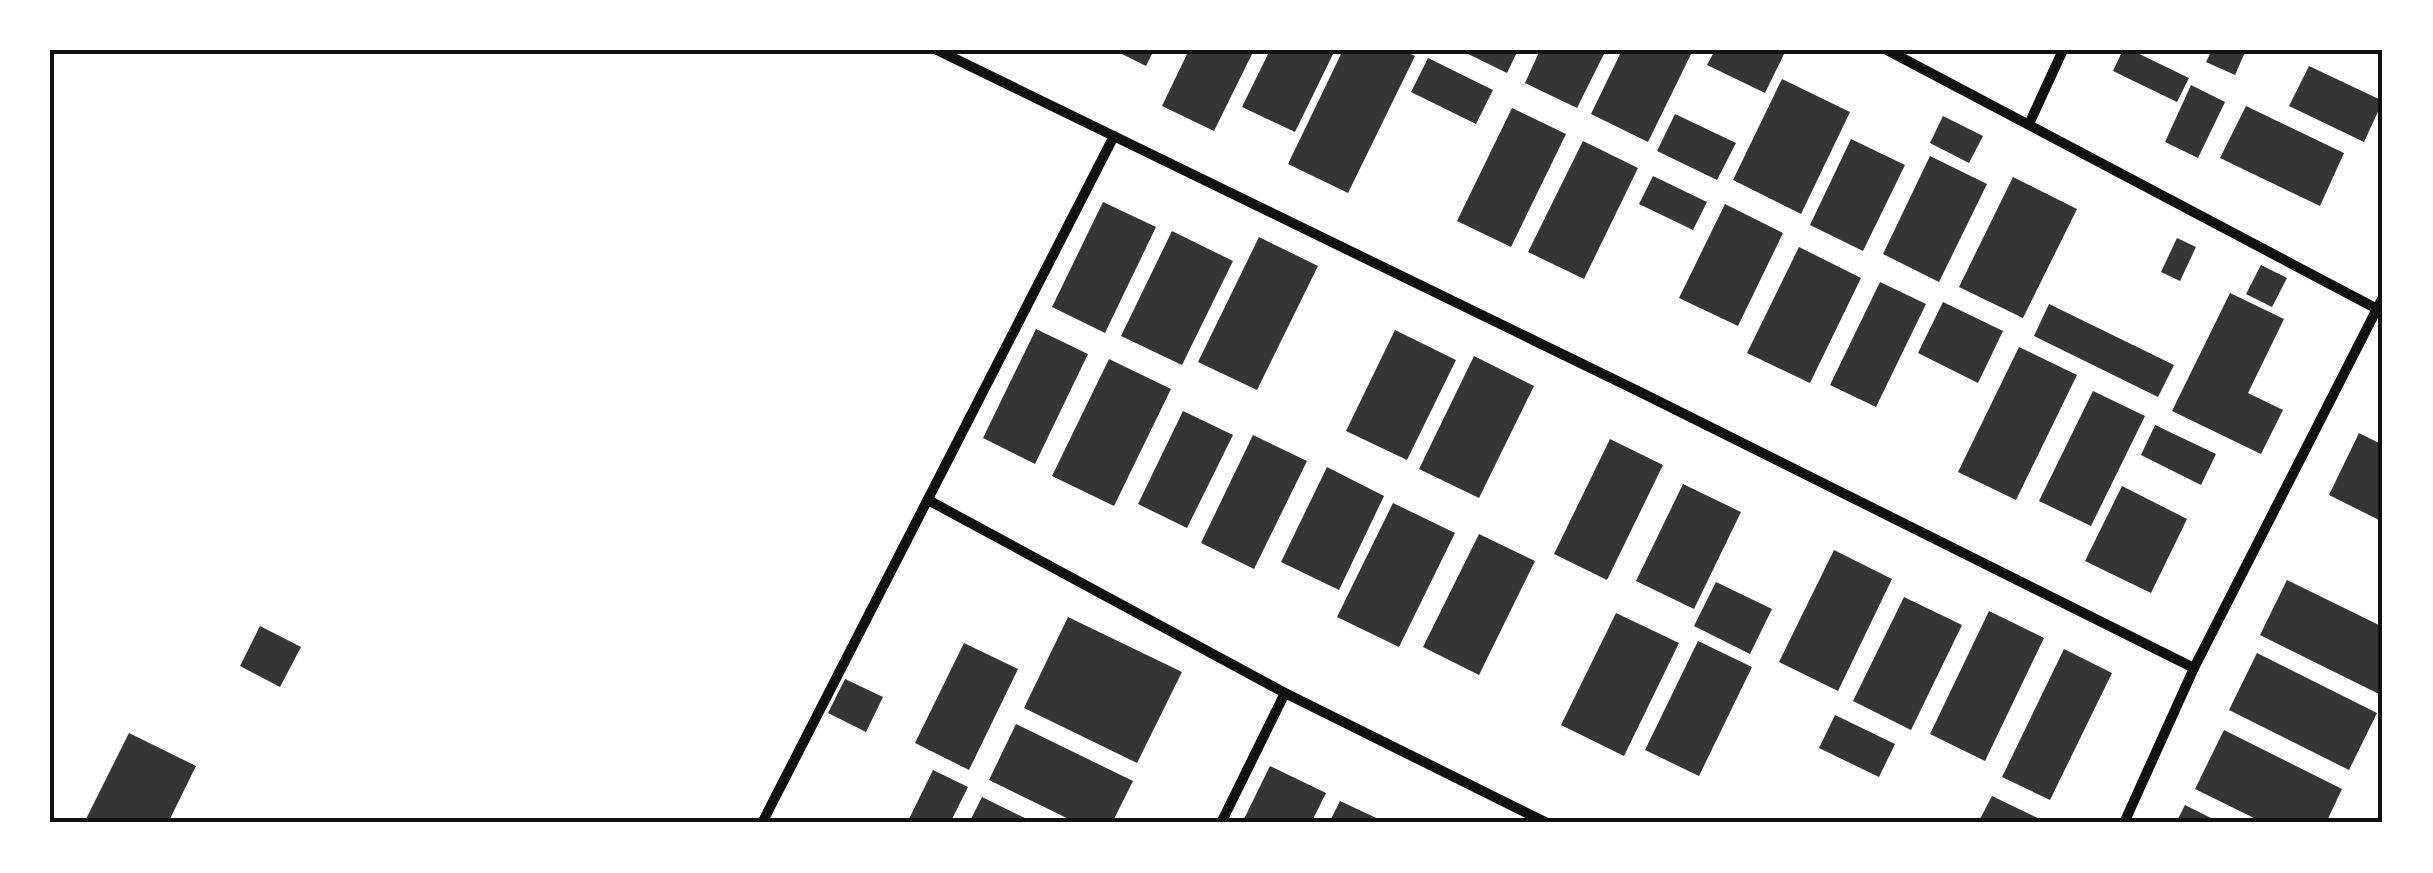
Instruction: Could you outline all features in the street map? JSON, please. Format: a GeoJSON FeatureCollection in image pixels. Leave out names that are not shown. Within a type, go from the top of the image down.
{"type":"FeatureCollection","features":[{"type":"Feature","properties":{"kind":"street"},"geometry":{"type":"LineString","coordinates":[[936,50],[1642,393],[2194,668]]}},
{"type":"Feature","properties":{"kind":"street"},"geometry":{"type":"LineString","coordinates":[[1887,50],[2380,310]]}},
{"type":"Feature","properties":{"kind":"street"},"geometry":{"type":"LineString","coordinates":[[2029,124],[2063,50]]}},
{"type":"Feature","properties":{"kind":"street"},"geometry":{"type":"LineString","coordinates":[[762,823],[1114,136]]}},
{"type":"Feature","properties":{"kind":"street"},"geometry":{"type":"LineString","coordinates":[[2124,823],[2194,668],[2380,310],[2383,297]]}},
{"type":"Feature","properties":{"kind":"street"},"geometry":{"type":"LineString","coordinates":[[928,500],[1285,693],[1547,823]]}},
{"type":"Feature","properties":{"kind":"street"},"geometry":{"type":"LineString","coordinates":[[1221,823],[1285,693]]}},
{"type":"Feature","properties":{"kind":"building"},"geometry":{"type":"Polygon","coordinates":[[[1114,50],[1154,50],[1146,66],[1114,50]]]}},
{"type":"Feature","properties":{"kind":"building"},"geometry":{"type":"Polygon","coordinates":[[[1189,50],[1254,50],[1214,131],[1162,106],[1189,50]]]}},
{"type":"Feature","properties":{"kind":"building"},"geometry":{"type":"Polygon","coordinates":[[[1270,50],[1335,50],[1295,132],[1242,107],[1270,50]]]}},
{"type":"Feature","properties":{"kind":"building"},"geometry":{"type":"Polygon","coordinates":[[[1343,50],[1402,50],[1415,56],[1348,193],[1288,164],[1343,50]]]}},
{"type":"Feature","properties":{"kind":"building"},"geometry":{"type":"Polygon","coordinates":[[[1460,50],[1518,50],[1507,73],[1460,50]]]}},
{"type":"Feature","properties":{"kind":"building"},"geometry":{"type":"Polygon","coordinates":[[[1540,50],[1606,50],[1577,108],[1525,83],[1540,50]]]}},
{"type":"Feature","properties":{"kind":"building"},"geometry":{"type":"Polygon","coordinates":[[[1622,50],[1693,50],[1648,142],[1591,114],[1622,50]]]}},
{"type":"Feature","properties":{"kind":"building"},"geometry":{"type":"Polygon","coordinates":[[[1715,50],[1786,50],[1765,93],[1707,65],[1715,50]]]}},
{"type":"Feature","properties":{"kind":"building"},"geometry":{"type":"Polygon","coordinates":[[[2123,50],[2131,50],[2189,78],[2177,102],[2113,71],[2123,50]]]}},
{"type":"Feature","properties":{"kind":"building"},"geometry":{"type":"Polygon","coordinates":[[[2212,50],[2246,50],[2235,75],[2206,62],[2212,50]]]}},
{"type":"Feature","properties":{"kind":"building"},"geometry":{"type":"Polygon","coordinates":[[[1428,58],[1493,90],[1476,124],[1411,92],[1428,58]]]}},
{"type":"Feature","properties":{"kind":"building"},"geometry":{"type":"Polygon","coordinates":[[[2309,66],[2383,101],[2364,142],[2289,106],[2309,66]]]}},
{"type":"Feature","properties":{"kind":"building"},"geometry":{"type":"Polygon","coordinates":[[[1782,79],[1850,112],[1801,214],[1733,180],[1782,79]]]}},
{"type":"Feature","properties":{"kind":"building"},"geometry":{"type":"Polygon","coordinates":[[[2191,85],[2225,102],[2198,158],[2165,142],[2191,85]]]}},
{"type":"Feature","properties":{"kind":"building"},"geometry":{"type":"Polygon","coordinates":[[[2246,106],[2344,153],[2320,206],[2220,158],[2246,106]]]}},
{"type":"Feature","properties":{"kind":"building"},"geometry":{"type":"Polygon","coordinates":[[[1512,108],[1566,134],[1511,247],[1457,221],[1512,108]]]}},
{"type":"Feature","properties":{"kind":"building"},"geometry":{"type":"Polygon","coordinates":[[[1675,114],[1736,143],[1717,180],[1657,151],[1675,114]]]}},
{"type":"Feature","properties":{"kind":"building"},"geometry":{"type":"Polygon","coordinates":[[[1943,116],[1983,136],[1969,163],[1930,143],[1943,116]]]}},
{"type":"Feature","properties":{"kind":"building"},"geometry":{"type":"Polygon","coordinates":[[[1851,139],[1905,165],[1863,251],[1810,225],[1851,139]]]}},
{"type":"Feature","properties":{"kind":"building"},"geometry":{"type":"Polygon","coordinates":[[[1583,141],[1638,168],[1584,279],[1528,252],[1583,141]]]}},
{"type":"Feature","properties":{"kind":"building"},"geometry":{"type":"Polygon","coordinates":[[[1930,156],[1987,184],[1939,282],[1883,254],[1930,156]]]}},
{"type":"Feature","properties":{"kind":"building"},"geometry":{"type":"Polygon","coordinates":[[[1653,176],[1707,202],[1693,230],[1639,204],[1653,176]]]}},
{"type":"Feature","properties":{"kind":"building"},"geometry":{"type":"Polygon","coordinates":[[[2013,177],[2077,209],[2023,318],[1959,287],[2013,177]]]}},
{"type":"Feature","properties":{"kind":"building"},"geometry":{"type":"Polygon","coordinates":[[[1103,202],[1156,227],[1105,333],[1052,307],[1103,202]]]}},
{"type":"Feature","properties":{"kind":"building"},"geometry":{"type":"Polygon","coordinates":[[[1725,204],[1783,233],[1738,326],[1679,298],[1725,204]]]}},
{"type":"Feature","properties":{"kind":"building"},"geometry":{"type":"Polygon","coordinates":[[[1172,231],[1233,261],[1182,365],[1121,336],[1172,231]]]}},
{"type":"Feature","properties":{"kind":"building"},"geometry":{"type":"Polygon","coordinates":[[[1259,237],[1318,266],[1257,390],[1198,362],[1259,237]]]}},
{"type":"Feature","properties":{"kind":"building"},"geometry":{"type":"Polygon","coordinates":[[[2177,238],[2196,247],[2180,281],[2161,272],[2177,238]]]}},
{"type":"Feature","properties":{"kind":"building"},"geometry":{"type":"Polygon","coordinates":[[[1799,247],[1861,278],[1810,383],[1747,353],[1799,247]]]}},
{"type":"Feature","properties":{"kind":"building"},"geometry":{"type":"Polygon","coordinates":[[[2261,265],[2287,278],[2272,307],[2246,294],[2261,265]]]}},
{"type":"Feature","properties":{"kind":"building"},"geometry":{"type":"Polygon","coordinates":[[[1880,282],[1926,304],[1876,407],[1830,385],[1880,282]]]}},
{"type":"Feature","properties":{"kind":"building"},"geometry":{"type":"Polygon","coordinates":[[[2230,293],[2284,319],[2248,393],[2283,410],[2261,454],[2172,411],[2230,293]]]}},
{"type":"Feature","properties":{"kind":"building"},"geometry":{"type":"Polygon","coordinates":[[[1943,302],[2003,331],[1978,383],[1918,353],[1943,302]]]}},
{"type":"Feature","properties":{"kind":"building"},"geometry":{"type":"Polygon","coordinates":[[[2049,304],[2174,365],[2158,397],[2034,336],[2049,304]]]}},
{"type":"Feature","properties":{"kind":"building"},"geometry":{"type":"Polygon","coordinates":[[[1036,329],[1088,354],[1035,464],[983,438],[1036,329]]]}},
{"type":"Feature","properties":{"kind":"building"},"geometry":{"type":"Polygon","coordinates":[[[1395,330],[1456,360],[1407,460],[1346,431],[1395,330]]]}},
{"type":"Feature","properties":{"kind":"building"},"geometry":{"type":"Polygon","coordinates":[[[2019,347],[2077,375],[2016,500],[1958,472],[2019,347]]]}},
{"type":"Feature","properties":{"kind":"building"},"geometry":{"type":"Polygon","coordinates":[[[1474,356],[1534,386],[1479,498],[1419,469],[1474,356]]]}},
{"type":"Feature","properties":{"kind":"building"},"geometry":{"type":"Polygon","coordinates":[[[1109,359],[1171,389],[1114,506],[1052,476],[1109,359]]]}},
{"type":"Feature","properties":{"kind":"building"},"geometry":{"type":"Polygon","coordinates":[[[2093,391],[2145,416],[2091,526],[2039,501],[2093,391]]]}},
{"type":"Feature","properties":{"kind":"building"},"geometry":{"type":"Polygon","coordinates":[[[1183,411],[1233,435],[1187,528],[1138,504],[1183,411]]]}},
{"type":"Feature","properties":{"kind":"building"},"geometry":{"type":"Polygon","coordinates":[[[2155,425],[2216,454],[2201,485],[2141,455],[2155,425]]]}},
{"type":"Feature","properties":{"kind":"building"},"geometry":{"type":"Polygon","coordinates":[[[2359,433],[2383,445],[2383,522],[2329,495],[2359,433]]]}},
{"type":"Feature","properties":{"kind":"building"},"geometry":{"type":"Polygon","coordinates":[[[1253,435],[1307,461],[1254,569],[1201,543],[1253,435]]]}},
{"type":"Feature","properties":{"kind":"building"},"geometry":{"type":"Polygon","coordinates":[[[1610,439],[1663,465],[1607,580],[1554,554],[1610,439]]]}},
{"type":"Feature","properties":{"kind":"building"},"geometry":{"type":"Polygon","coordinates":[[[1327,467],[1384,496],[1339,590],[1281,562],[1327,467]]]}},
{"type":"Feature","properties":{"kind":"building"},"geometry":{"type":"Polygon","coordinates":[[[1683,484],[1741,512],[1694,609],[1636,581],[1683,484]]]}},
{"type":"Feature","properties":{"kind":"building"},"geometry":{"type":"Polygon","coordinates":[[[2122,486],[2187,519],[2151,593],[2085,561],[2122,486]]]}},
{"type":"Feature","properties":{"kind":"building"},"geometry":{"type":"Polygon","coordinates":[[[1393,503],[1455,533],[1399,647],[1337,617],[1393,503]]]}},
{"type":"Feature","properties":{"kind":"building"},"geometry":{"type":"Polygon","coordinates":[[[1479,534],[1535,561],[1479,675],[1423,647],[1479,534]]]}},
{"type":"Feature","properties":{"kind":"building"},"geometry":{"type":"Polygon","coordinates":[[[1834,550],[1892,579],[1838,691],[1779,662],[1834,550]]]}},
{"type":"Feature","properties":{"kind":"building"},"geometry":{"type":"Polygon","coordinates":[[[2287,580],[2383,627],[2383,685],[2379,694],[2260,635],[2287,580]]]}},
{"type":"Feature","properties":{"kind":"building"},"geometry":{"type":"Polygon","coordinates":[[[1716,582],[1772,609],[1750,654],[1694,626],[1716,582]]]}},
{"type":"Feature","properties":{"kind":"building"},"geometry":{"type":"Polygon","coordinates":[[[1904,597],[1962,625],[1911,730],[1853,701],[1904,597]]]}},
{"type":"Feature","properties":{"kind":"building"},"geometry":{"type":"Polygon","coordinates":[[[1989,611],[2044,638],[1985,761],[1930,734],[1989,611]]]}},
{"type":"Feature","properties":{"kind":"building"},"geometry":{"type":"Polygon","coordinates":[[[1616,613],[1679,643],[1624,756],[1561,725],[1616,613]]]}},
{"type":"Feature","properties":{"kind":"building"},"geometry":{"type":"Polygon","coordinates":[[[1068,617],[1182,672],[1137,763],[1024,708],[1068,617]]]}},
{"type":"Feature","properties":{"kind":"building"},"geometry":{"type":"Polygon","coordinates":[[[260,626],[301,647],[280,687],[240,666],[260,626]]]}},
{"type":"Feature","properties":{"kind":"building"},"geometry":{"type":"Polygon","coordinates":[[[1698,641],[1752,667],[1699,776],[1645,750],[1698,641]]]}},
{"type":"Feature","properties":{"kind":"building"},"geometry":{"type":"Polygon","coordinates":[[[964,643],[1018,669],[969,770],[915,743],[964,643]]]}},
{"type":"Feature","properties":{"kind":"building"},"geometry":{"type":"Polygon","coordinates":[[[2064,649],[2112,673],[2050,800],[2002,777],[2064,649]]]}},
{"type":"Feature","properties":{"kind":"building"},"geometry":{"type":"Polygon","coordinates":[[[2257,653],[2377,713],[2349,770],[2229,710],[2257,653]]]}},
{"type":"Feature","properties":{"kind":"building"},"geometry":{"type":"Polygon","coordinates":[[[845,679],[883,697],[866,732],[828,713],[845,679]]]}},
{"type":"Feature","properties":{"kind":"building"},"geometry":{"type":"Polygon","coordinates":[[[1835,715],[1895,744],[1879,777],[1819,748],[1835,715]]]}},
{"type":"Feature","properties":{"kind":"building"},"geometry":{"type":"Polygon","coordinates":[[[1016,724],[1133,781],[1112,823],[1077,823],[989,780],[1016,724]]]}},
{"type":"Feature","properties":{"kind":"building"},"geometry":{"type":"Polygon","coordinates":[[[2224,730],[2342,789],[2326,823],[2264,823],[2195,789],[2224,730]]]}},
{"type":"Feature","properties":{"kind":"building"},"geometry":{"type":"Polygon","coordinates":[[[129,733],[196,766],[168,823],[84,823],[129,733]]]}},
{"type":"Feature","properties":{"kind":"building"},"geometry":{"type":"Polygon","coordinates":[[[1270,766],[1326,793],[1311,823],[1242,823],[1270,766]]]}},
{"type":"Feature","properties":{"kind":"building"},"geometry":{"type":"Polygon","coordinates":[[[933,770],[968,787],[950,823],[907,823],[933,770]]]}},
{"type":"Feature","properties":{"kind":"building"},"geometry":{"type":"Polygon","coordinates":[[[1992,796],[2048,823],[1978,823],[1992,796]]]}},
{"type":"Feature","properties":{"kind":"building"},"geometry":{"type":"Polygon","coordinates":[[[982,797],[1035,823],[969,823],[982,797]]]}},
{"type":"Feature","properties":{"kind":"building"},"geometry":{"type":"Polygon","coordinates":[[[1340,801],[1387,823],[1329,823],[1340,801]]]}},
{"type":"Feature","properties":{"kind":"building"},"geometry":{"type":"Polygon","coordinates":[[[2185,805],[2221,823],[2176,823],[2185,805]]]}}]}
